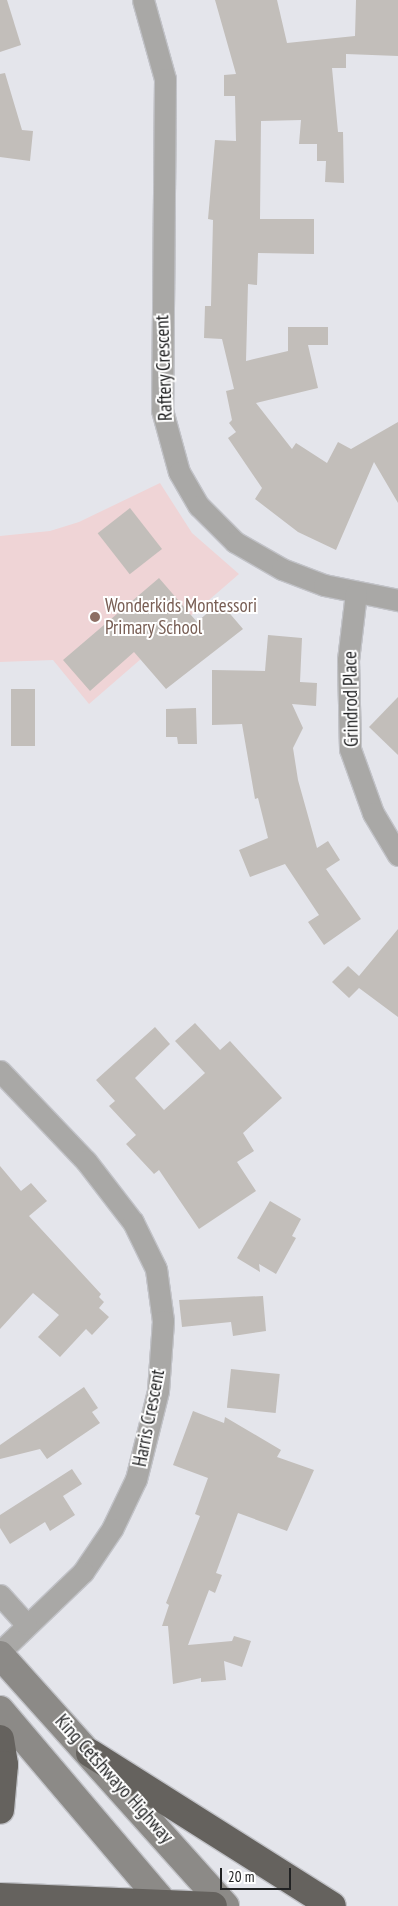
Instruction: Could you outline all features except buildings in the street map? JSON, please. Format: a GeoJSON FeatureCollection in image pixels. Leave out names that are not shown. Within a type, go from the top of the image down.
{"type":"FeatureCollection","features":[{"type":"Feature","properties":{"kind":"highway"},"geometry":{"type":"LineString","coordinates":[[0,1739],[0,1810]]}},
{"type":"Feature","properties":{"kind":"highway"},"geometry":{"type":"LineString","coordinates":[[90,1753],[332,1906]]}},
{"type":"Feature","properties":{"kind":"highway"},"geometry":{"type":"LineString","coordinates":[[0,1897],[213,1906]]}},
{"type":"Feature","properties":{"kind":"main road","name":"King Cetshwayo Highway"},"geometry":{"type":"LineString","coordinates":[[0,1654],[225,1906]]}},
{"type":"Feature","properties":{"kind":"main road"},"geometry":{"type":"LineString","coordinates":[[0,1710],[165,1904]]}},
{"type":"Feature","properties":{"kind":"street","name":"Raftery Crescent"},"geometry":{"type":"LineString","coordinates":[[144,0],[165,79],[162,410],[172,453],[199,506],[236,542],[282,569],[356,592],[398,600]]}},
{"type":"Feature","properties":{"kind":"street","name":"Grindrod Place"},"geometry":{"type":"LineString","coordinates":[[356,592],[348,660],[350,749],[373,813],[398,856]]}},
{"type":"Feature","properties":{"kind":"street","name":"Harris Crescent"},"geometry":{"type":"LineString","coordinates":[[0,1071],[86,1161],[133,1222],[156,1269],[163,1321],[158,1391],[136,1478],[112,1529],[83,1572],[26,1624],[0,1654]]}},
{"type":"Feature","properties":{"kind":"street"},"geometry":{"type":"LineString","coordinates":[[0,1594],[26,1624]]}},
{"type":"Feature","properties":{"kind":"shaded area","name":"Wonderkids Montessori Primary School"},"geometry":{"type":"Polygon","coordinates":[[[160,483],[192,533],[239,574],[89,704],[53,660],[0,662],[0,536],[50,531],[79,522],[160,483]]]}},
{"type":"Feature","properties":{"kind":"place","name":"Wonderkids Montessori Primary School"},"geometry":{"type":"Point","coordinates":[95,617]}}]}
